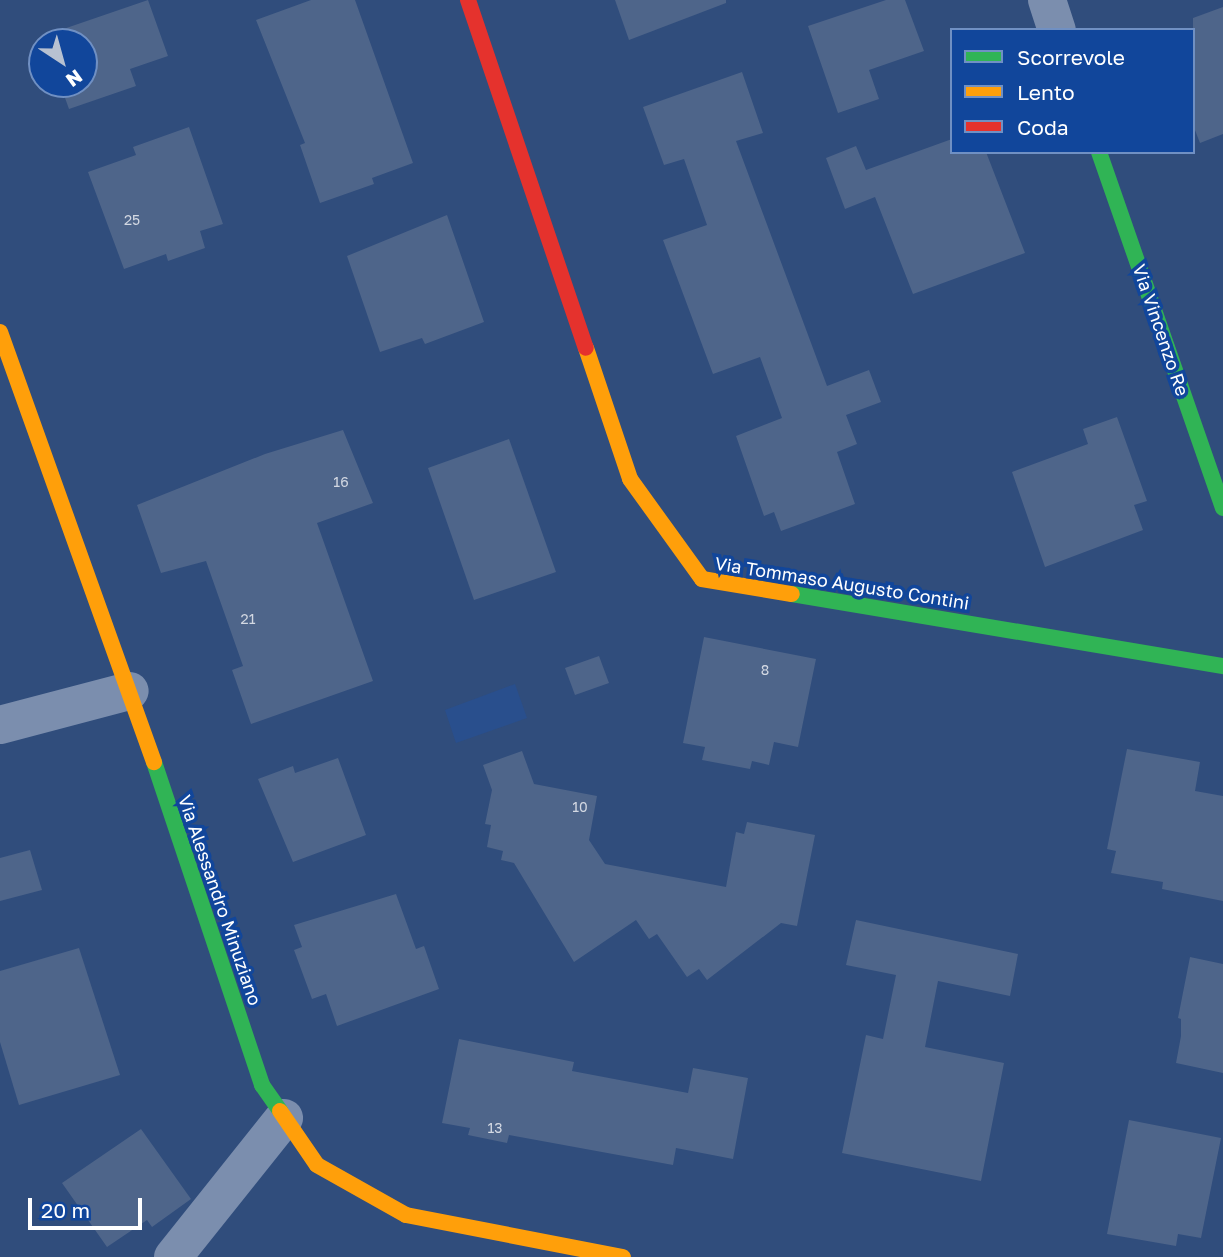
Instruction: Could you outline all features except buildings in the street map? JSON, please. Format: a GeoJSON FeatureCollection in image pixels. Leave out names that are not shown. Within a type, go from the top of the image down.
{"type":"FeatureCollection","features":[{"type":"Feature","properties":{"kind":"street","name":"Via Tommaso Augusto Contini"},"geometry":{"type":"LineString","coordinates":[[468,0],[630,479],[702,579],[1223,666]]}},
{"type":"Feature","properties":{"kind":"street"},"geometry":{"type":"LineString","coordinates":[[1046,0],[1056,28]]}},
{"type":"Feature","properties":{"kind":"street","name":"Via Vincenzo Re"},"geometry":{"type":"LineString","coordinates":[[1101,154],[1223,508]]}},
{"type":"Feature","properties":{"kind":"street","name":"Via Alessandro Minuziano"},"geometry":{"type":"LineString","coordinates":[[0,332],[130,691],[262,1085],[284,1118],[317,1165],[406,1215],[623,1257]]}},
{"type":"Feature","properties":{"kind":"street"},"geometry":{"type":"LineString","coordinates":[[0,725],[130,691]]}},
{"type":"Feature","properties":{"kind":"street"},"geometry":{"type":"LineString","coordinates":[[173,1257],[284,1118]]}},
{"type":"Feature","properties":{"kind":"water"},"geometry":{"type":"Polygon","coordinates":[[[515,684],[527,718],[456,743],[445,710],[515,684]]]}},
{"type":"Feature","properties":{"kind":"traffic: fast"},"geometry":{"type":"LineString","coordinates":[[1100,154],[1223,508]]}},
{"type":"Feature","properties":{"kind":"traffic: fast"},"geometry":{"type":"LineString","coordinates":[[792,594],[1223,666]]}},
{"type":"Feature","properties":{"kind":"traffic: fast"},"geometry":{"type":"LineString","coordinates":[[154,762],[262,1085],[280,1111]]}},
{"type":"Feature","properties":{"kind":"traffic: slow"},"geometry":{"type":"LineString","coordinates":[[0,332],[154,762]]}},
{"type":"Feature","properties":{"kind":"traffic: slow"},"geometry":{"type":"LineString","coordinates":[[586,348],[630,479],[702,579],[792,594]]}},
{"type":"Feature","properties":{"kind":"traffic: slow"},"geometry":{"type":"LineString","coordinates":[[280,1111],[317,1165],[406,1215],[623,1257]]}},
{"type":"Feature","properties":{"kind":"traffic: jam"},"geometry":{"type":"LineString","coordinates":[[468,0],[586,348]]}}]}
